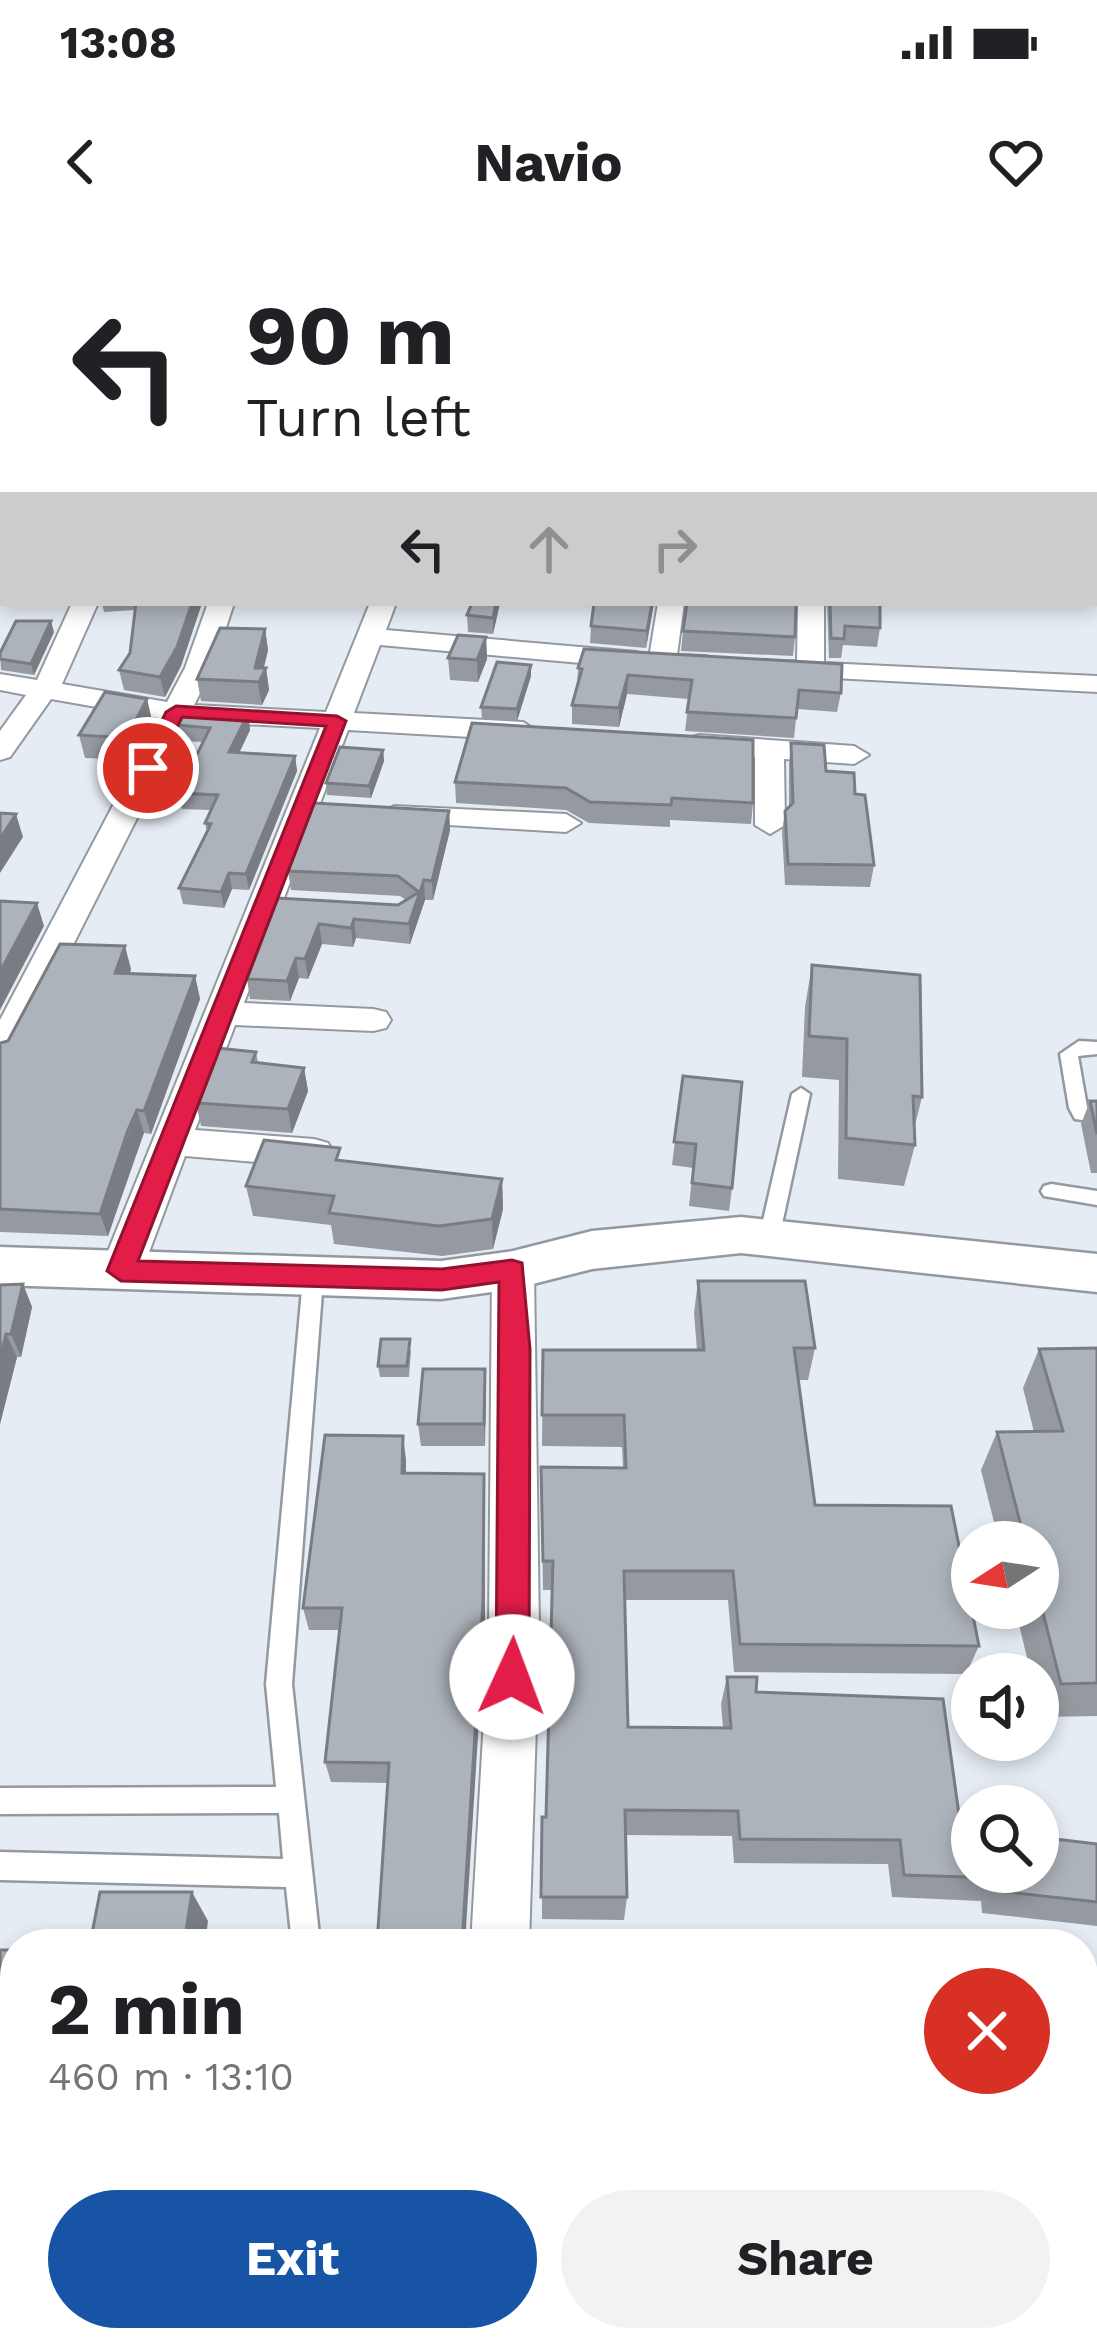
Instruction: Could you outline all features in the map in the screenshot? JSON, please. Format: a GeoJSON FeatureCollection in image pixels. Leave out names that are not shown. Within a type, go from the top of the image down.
{"type":"FeatureCollection","features":[{"type":"Feature","properties":{"kind":"street"},"geometry":{"type":"LineString","coordinates":[[0,751],[54,676],[84,606]]}},
{"type":"Feature","properties":{"kind":"street"},"geometry":{"type":"LineString","coordinates":[[0,1054],[199,668],[219,606]]}},
{"type":"Feature","properties":{"kind":"street"},"geometry":{"type":"LineString","coordinates":[[121,1271],[382,606]]}},
{"type":"Feature","properties":{"kind":"street"},"geometry":{"type":"LineString","coordinates":[[662,662],[671,606]]}},
{"type":"Feature","properties":{"kind":"street"},"geometry":{"type":"LineString","coordinates":[[810,670],[811,606]]}},
{"type":"Feature","properties":{"kind":"street"},"geometry":{"type":"LineString","coordinates":[[370,636],[725,665]]}},
{"type":"Feature","properties":{"kind":"street"},"geometry":{"type":"LineString","coordinates":[[768,668],[1097,684]]}},
{"type":"Feature","properties":{"kind":"street"},"geometry":{"type":"LineString","coordinates":[[0,682],[176,712],[560,734]]}},
{"type":"Feature","properties":{"kind":"street"},"geometry":{"type":"LineString","coordinates":[[676,742],[854,755]]}},
{"type":"Feature","properties":{"kind":"street"},"geometry":{"type":"LineString","coordinates":[[769,748],[770,824]]}},
{"type":"Feature","properties":{"kind":"street"},"geometry":{"type":"LineString","coordinates":[[303,807],[449,820],[566,823]]}},
{"type":"Feature","properties":{"kind":"street"},"geometry":{"type":"LineString","coordinates":[[265,903],[310,905]]}},
{"type":"Feature","properties":{"kind":"street"},"geometry":{"type":"LineString","coordinates":[[222,1013],[373,1020]]}},
{"type":"Feature","properties":{"kind":"street"},"geometry":{"type":"LineString","coordinates":[[172,1142],[331,1154]]}},
{"type":"Feature","properties":{"kind":"street"},"geometry":{"type":"LineString","coordinates":[[0,1266],[442,1280],[512,1270],[592,1250],[741,1235],[1097,1273]]}},
{"type":"Feature","properties":{"kind":"street"},"geometry":{"type":"LineString","coordinates":[[501,1929],[514,1632],[512,1270]]}},
{"type":"Feature","properties":{"kind":"lane"},"geometry":{"type":"LineString","coordinates":[[1097,1048],[1078,1047],[1069,1054],[1079,1111],[1097,1116]]}},
{"type":"Feature","properties":{"kind":"lane"},"geometry":{"type":"LineString","coordinates":[[769,1238],[801,1094]]}},
{"type":"Feature","properties":{"kind":"lane"},"geometry":{"type":"LineString","coordinates":[[1052,1191],[1097,1198]]}},
{"type":"Feature","properties":{"kind":"lane"},"geometry":{"type":"LineString","coordinates":[[305,1929],[279,1684],[313,1279]]}},
{"type":"Feature","properties":{"kind":"lane"},"geometry":{"type":"LineString","coordinates":[[0,1801],[292,1800]]}},
{"type":"Feature","properties":{"kind":"lane"},"geometry":{"type":"LineString","coordinates":[[0,1866],[301,1873]]}},
{"type":"Feature","properties":{"kind":"building"},"geometry":{"type":"Polygon","coordinates":[[[136,606],[191,606],[160,677],[119,670],[130,653],[136,606]]]}},
{"type":"Feature","properties":{"kind":"building"},"geometry":{"type":"Polygon","coordinates":[[[471,606],[495,606],[493,618],[467,615],[471,606]]]}},
{"type":"Feature","properties":{"kind":"building"},"geometry":{"type":"Polygon","coordinates":[[[594,606],[651,606],[647,631],[591,626],[594,606]]]}},
{"type":"Feature","properties":{"kind":"building"},"geometry":{"type":"Polygon","coordinates":[[[687,606],[796,606],[795,637],[683,631],[687,606]]]}},
{"type":"Feature","properties":{"kind":"building"},"geometry":{"type":"Polygon","coordinates":[[[830,606],[880,606],[880,628],[845,626],[844,639],[831,638],[830,606]]]}},
{"type":"Feature","properties":{"kind":"building"},"geometry":{"type":"Polygon","coordinates":[[[16,621],[51,621],[31,664],[0,659],[16,621]]]}},
{"type":"Feature","properties":{"kind":"building"},"geometry":{"type":"Polygon","coordinates":[[[220,628],[265,629],[255,668],[266,668],[259,682],[197,679],[220,628]]]}},
{"type":"Feature","properties":{"kind":"building"},"geometry":{"type":"Polygon","coordinates":[[[458,635],[486,637],[477,660],[448,658],[458,635]]]}},
{"type":"Feature","properties":{"kind":"building"},"geometry":{"type":"Polygon","coordinates":[[[584,649],[842,664],[841,693],[799,690],[796,718],[687,712],[692,680],[628,675],[619,708],[572,705],[584,649]]]}},
{"type":"Feature","properties":{"kind":"building"},"geometry":{"type":"Polygon","coordinates":[[[497,662],[531,665],[517,709],[481,707],[497,662]]]}},
{"type":"Feature","properties":{"kind":"building"},"geometry":{"type":"Polygon","coordinates":[[[105,692],[147,699],[126,738],[79,735],[105,692]]]}},
{"type":"Feature","properties":{"kind":"building"},"geometry":{"type":"Polygon","coordinates":[[[186,710],[248,714],[229,752],[295,756],[246,874],[229,873],[221,892],[179,888],[211,824],[205,823],[218,795],[178,793],[210,728],[178,725],[186,710]]]}},
{"type":"Feature","properties":{"kind":"building"},"geometry":{"type":"Polygon","coordinates":[[[472,723],[753,740],[753,803],[672,798],[671,805],[590,802],[566,788],[455,782],[472,723]]]}},
{"type":"Feature","properties":{"kind":"building"},"geometry":{"type":"Polygon","coordinates":[[[791,743],[824,745],[826,771],[854,773],[855,794],[865,795],[874,865],[788,864],[785,811],[793,803],[791,743]]]}},
{"type":"Feature","properties":{"kind":"building"},"geometry":{"type":"Polygon","coordinates":[[[340,747],[383,750],[369,786],[326,783],[340,747]]]}},
{"type":"Feature","properties":{"kind":"building"},"geometry":{"type":"Polygon","coordinates":[[[314,803],[449,811],[432,881],[424,880],[409,924],[354,919],[351,928],[319,924],[305,959],[296,958],[287,981],[247,979],[278,898],[398,905],[419,892],[398,876],[288,871],[314,803]]]}},
{"type":"Feature","properties":{"kind":"building"},"geometry":{"type":"Polygon","coordinates":[[[0,813],[16,814],[0,839],[0,813]]]}},
{"type":"Feature","properties":{"kind":"building"},"geometry":{"type":"Polygon","coordinates":[[[0,901],[37,903],[0,972],[0,901]]]}},
{"type":"Feature","properties":{"kind":"building"},"geometry":{"type":"Polygon","coordinates":[[[60,944],[125,946],[115,973],[195,976],[144,1111],[137,1110],[128,1130],[100,1214],[0,1209],[0,1043],[8,1041],[60,944]]]}},
{"type":"Feature","properties":{"kind":"building"},"geometry":{"type":"Polygon","coordinates":[[[812,965],[920,975],[922,1097],[913,1096],[915,1145],[846,1138],[847,1039],[809,1036],[812,965]]]}},
{"type":"Feature","properties":{"kind":"building"},"geometry":{"type":"Polygon","coordinates":[[[217,1048],[256,1052],[252,1062],[304,1068],[288,1109],[196,1103],[217,1048]]]}},
{"type":"Feature","properties":{"kind":"building"},"geometry":{"type":"Polygon","coordinates":[[[683,1076],[742,1082],[732,1188],[692,1183],[696,1144],[674,1142],[683,1076]]]}},
{"type":"Feature","properties":{"kind":"building"},"geometry":{"type":"Polygon","coordinates":[[[1090,1101],[1097,1101],[1097,1134],[1090,1101]]]}},
{"type":"Feature","properties":{"kind":"building"},"geometry":{"type":"Polygon","coordinates":[[[264,1140],[340,1148],[336,1160],[502,1179],[492,1219],[439,1226],[329,1213],[334,1196],[246,1186],[264,1140]]]}},
{"type":"Feature","properties":{"kind":"building"},"geometry":{"type":"Polygon","coordinates":[[[698,1281],[805,1281],[815,1348],[794,1348],[815,1505],[951,1506],[951,1629],[976,1629],[979,1646],[740,1644],[733,1571],[624,1571],[628,1727],[731,1728],[727,1677],[757,1677],[756,1692],[943,1699],[955,1785],[951,1785],[951,1877],[904,1875],[900,1840],[740,1839],[738,1811],[625,1810],[627,1897],[541,1897],[553,1561],[543,1561],[541,1467],[626,1468],[624,1415],[542,1415],[543,1350],[704,1350],[698,1281]]]}},
{"type":"Feature","properties":{"kind":"building"},"geometry":{"type":"Polygon","coordinates":[[[23,1284],[11,1334],[6,1334],[0,1360],[0,1285],[23,1284]]]}},
{"type":"Feature","properties":{"kind":"building"},"geometry":{"type":"Polygon","coordinates":[[[381,1339],[410,1339],[407,1366],[378,1366],[381,1339]]]}},
{"type":"Feature","properties":{"kind":"building"},"geometry":{"type":"Polygon","coordinates":[[[1097,1348],[1097,1683],[1061,1684],[1059,1653],[1053,1653],[1047,1629],[1059,1629],[1059,1521],[1020,1521],[997,1432],[1063,1431],[1039,1349],[1097,1348]]]}},
{"type":"Feature","properties":{"kind":"building"},"geometry":{"type":"Polygon","coordinates":[[[423,1369],[485,1369],[484,1424],[418,1424],[423,1369]]]}},
{"type":"Feature","properties":{"kind":"building"},"geometry":{"type":"Polygon","coordinates":[[[325,1435],[403,1436],[402,1473],[484,1474],[483,1602],[463,1929],[378,1929],[389,1763],[325,1762],[342,1608],[303,1608],[325,1435]]]}},
{"type":"Feature","properties":{"kind":"building"},"geometry":{"type":"Polygon","coordinates":[[[1059,1839],[1097,1844],[1097,1902],[1016,1893],[1059,1893],[1059,1839]]]}},
{"type":"Feature","properties":{"kind":"building"},"geometry":{"type":"Polygon","coordinates":[[[100,1892],[192,1892],[186,1929],[93,1929],[100,1892]]]}},
{"type":"Feature","properties":{"kind":"route"},"geometry":{"type":"LineString","coordinates":[[148,768],[176,712],[337,721],[121,1271],[442,1280],[512,1270],[516,1349],[512,1677]]}}]}
